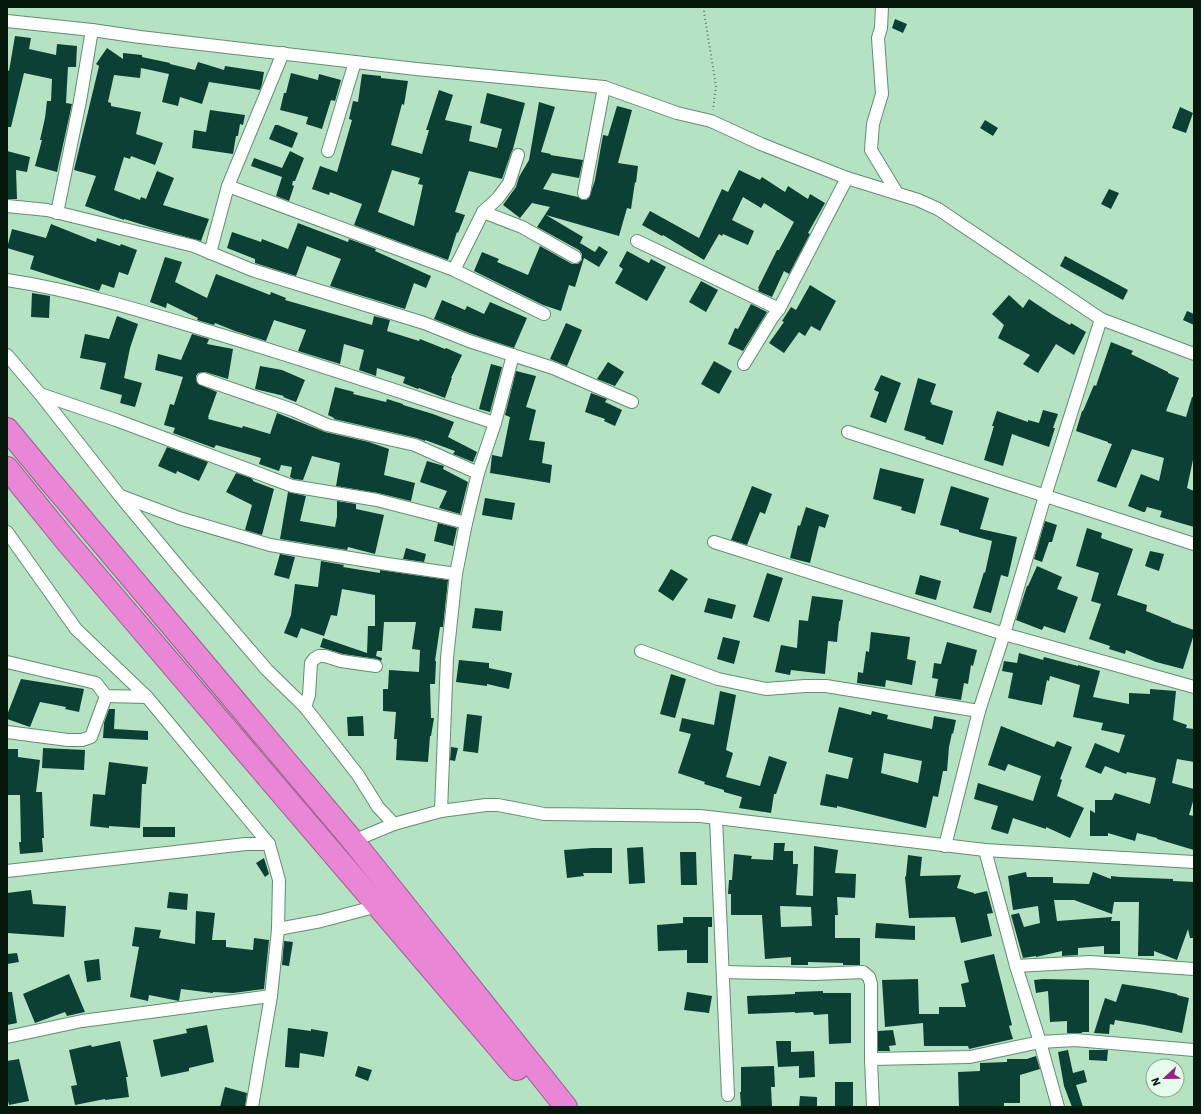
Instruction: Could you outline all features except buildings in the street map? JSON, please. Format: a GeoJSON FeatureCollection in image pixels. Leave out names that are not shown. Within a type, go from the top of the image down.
{"type":"FeatureCollection","features":[{"type":"Feature","properties":{"kind":"highway"},"geometry":{"type":"LineString","coordinates":[[7,428],[65,500],[353,841],[516,1056],[548,1107]]}},
{"type":"Feature","properties":{"kind":"highway"},"geometry":{"type":"LineString","coordinates":[[7,468],[67,542],[378,906],[516,1056],[566,1107]]}},
{"type":"Feature","properties":{"kind":"street"},"geometry":{"type":"LineString","coordinates":[[882,7],[881,28],[878,38],[882,94],[873,124],[871,150],[897,193]]}},
{"type":"Feature","properties":{"kind":"street"},"geometry":{"type":"LineString","coordinates":[[7,21],[424,70],[604,87],[677,112],[711,121],[761,144],[847,178],[918,200],[938,209],[1101,319],[1194,354]]}},
{"type":"Feature","properties":{"kind":"street"},"geometry":{"type":"LineString","coordinates":[[57,213],[80,101],[92,30]]}},
{"type":"Feature","properties":{"kind":"street"},"geometry":{"type":"LineString","coordinates":[[210,253],[228,186],[283,53]]}},
{"type":"Feature","properties":{"kind":"street"},"geometry":{"type":"LineString","coordinates":[[328,151],[355,62]]}},
{"type":"Feature","properties":{"kind":"street"},"geometry":{"type":"LineString","coordinates":[[584,193],[604,87]]}},
{"type":"Feature","properties":{"kind":"street"},"geometry":{"type":"LineString","coordinates":[[454,270],[483,212],[498,198],[509,183],[518,155]]}},
{"type":"Feature","properties":{"kind":"street"},"geometry":{"type":"LineString","coordinates":[[744,364],[772,318],[780,309],[847,178]]}},
{"type":"Feature","properties":{"kind":"street"},"geometry":{"type":"LineString","coordinates":[[228,186],[454,270],[544,314]]}},
{"type":"Feature","properties":{"kind":"street"},"geometry":{"type":"LineString","coordinates":[[7,206],[47,210],[194,246],[252,270],[424,323],[469,341],[553,368],[632,402]]}},
{"type":"Feature","properties":{"kind":"street"},"geometry":{"type":"LineString","coordinates":[[483,212],[522,228],[575,257]]}},
{"type":"Feature","properties":{"kind":"street"},"geometry":{"type":"LineString","coordinates":[[637,241],[780,309]]}},
{"type":"Feature","properties":{"kind":"street"},"geometry":{"type":"LineString","coordinates":[[7,280],[106,300],[303,360],[495,423]]}},
{"type":"Feature","properties":{"kind":"street"},"geometry":{"type":"LineString","coordinates":[[945,846],[979,711],[1101,319]]}},
{"type":"Feature","properties":{"kind":"street"},"geometry":{"type":"LineString","coordinates":[[7,355],[40,394],[120,496],[267,670],[305,708],[358,775],[378,807],[394,824]]}},
{"type":"Feature","properties":{"kind":"street"},"geometry":{"type":"LineString","coordinates":[[441,810],[447,658],[456,574],[478,474],[495,423],[513,355]]}},
{"type":"Feature","properties":{"kind":"street"},"geometry":{"type":"LineString","coordinates":[[203,379],[293,410],[327,425],[416,445],[478,474]]}},
{"type":"Feature","properties":{"kind":"street"},"geometry":{"type":"LineString","coordinates":[[40,394],[116,420],[292,486],[377,500],[466,523]]}},
{"type":"Feature","properties":{"kind":"street"},"geometry":{"type":"LineString","coordinates":[[848,432],[1194,544]]}},
{"type":"Feature","properties":{"kind":"street"},"geometry":{"type":"LineString","coordinates":[[120,496],[179,518],[270,545],[456,574]]}},
{"type":"Feature","properties":{"kind":"street"},"geometry":{"type":"LineString","coordinates":[[7,532],[76,629],[147,697],[270,844],[279,880],[278,929],[271,996],[252,1107]]}},
{"type":"Feature","properties":{"kind":"street"},"geometry":{"type":"LineString","coordinates":[[714,542],[1004,634],[1194,687]]}},
{"type":"Feature","properties":{"kind":"street"},"geometry":{"type":"LineString","coordinates":[[641,651],[718,679],[766,689],[826,686],[979,711]]}},
{"type":"Feature","properties":{"kind":"street"},"geometry":{"type":"LineString","coordinates":[[305,708],[309,695],[310,664],[318,656],[376,666]]}},
{"type":"Feature","properties":{"kind":"street"},"geometry":{"type":"LineString","coordinates":[[7,662],[96,683],[106,696]]}},
{"type":"Feature","properties":{"kind":"street"},"geometry":{"type":"LineString","coordinates":[[106,696],[147,697]]}},
{"type":"Feature","properties":{"kind":"street"},"geometry":{"type":"LineString","coordinates":[[7,732],[68,740],[82,740],[91,737],[106,696]]}},
{"type":"Feature","properties":{"kind":"street"},"geometry":{"type":"LineString","coordinates":[[353,841],[394,824],[441,810],[498,805],[544,814],[700,816],[985,850],[1194,862]]}},
{"type":"Feature","properties":{"kind":"street"},"geometry":{"type":"LineString","coordinates":[[716,818],[728,1096]]}},
{"type":"Feature","properties":{"kind":"street"},"geometry":{"type":"LineString","coordinates":[[7,871],[246,844],[270,844]]}},
{"type":"Feature","properties":{"kind":"street"},"geometry":{"type":"LineString","coordinates":[[985,850],[1016,966],[1040,1042],[1058,1107]]}},
{"type":"Feature","properties":{"kind":"street"},"geometry":{"type":"LineString","coordinates":[[278,929],[322,921],[378,906]]}},
{"type":"Feature","properties":{"kind":"street"},"geometry":{"type":"LineString","coordinates":[[1016,966],[1090,962],[1194,969]]}},
{"type":"Feature","properties":{"kind":"street"},"geometry":{"type":"LineString","coordinates":[[723,972],[815,974],[863,972],[869,976],[873,1107]]}},
{"type":"Feature","properties":{"kind":"street"},"geometry":{"type":"LineString","coordinates":[[7,1037],[82,1021],[271,996]]}},
{"type":"Feature","properties":{"kind":"street"},"geometry":{"type":"LineString","coordinates":[[871,1059],[970,1057],[1040,1042],[1075,1040],[1194,1050]]}},
{"type":"Feature","properties":{"kind":"path"},"geometry":{"type":"LineString","coordinates":[[705,7],[704,12],[716,86],[711,121]]}}]}
